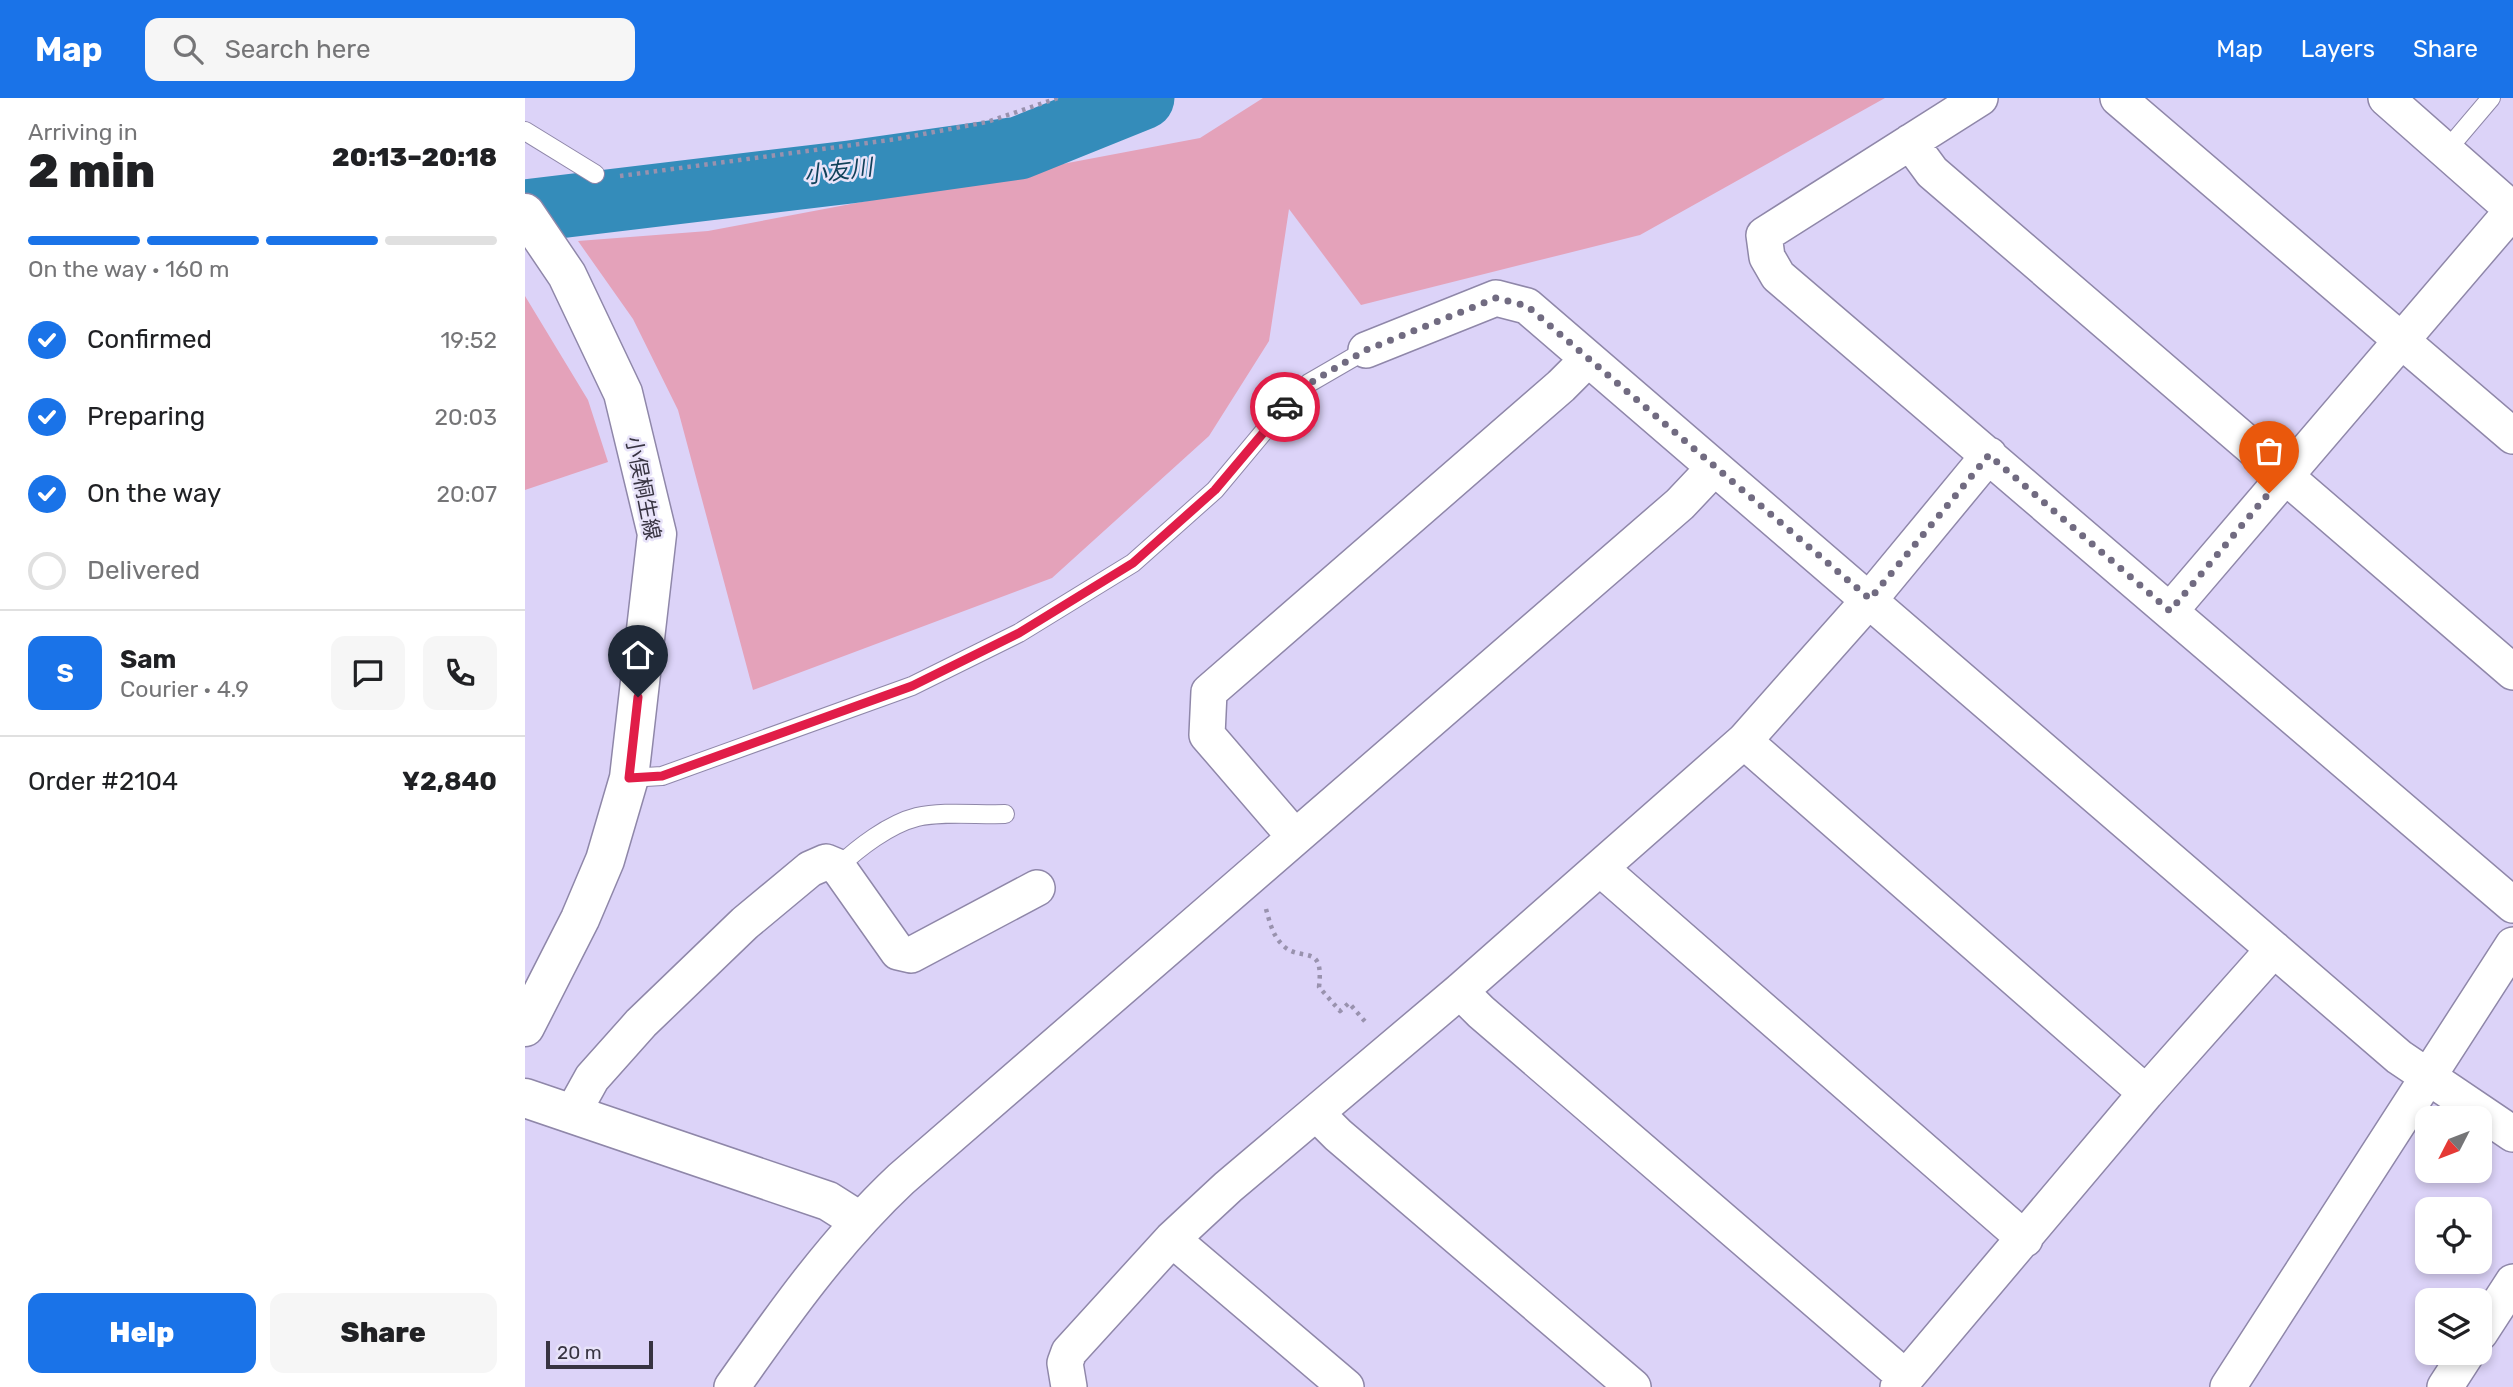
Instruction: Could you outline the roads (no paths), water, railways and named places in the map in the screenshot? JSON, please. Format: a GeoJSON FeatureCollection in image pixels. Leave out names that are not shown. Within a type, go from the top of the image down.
{"type":"FeatureCollection","features":[{"type":"Feature","properties":{"kind":"main road","name":"小俣桐生線"},"geometry":{"type":"LineString","coordinates":[[525,213],[567,275],[623,393],[657,534],[629,778],[605,860],[580,919],[525,1027]]}},
{"type":"Feature","properties":{"kind":"main road"},"geometry":{"type":"LineString","coordinates":[[525,1098],[828,1201],[858,1220]]}},
{"type":"Feature","properties":{"kind":"street"},"geometry":{"type":"LineString","coordinates":[[1980,98],[1764,235],[1767,257],[1778,276],[2513,905]]}},
{"type":"Feature","properties":{"kind":"street"},"geometry":{"type":"LineString","coordinates":[[2118,98],[2513,436]]}},
{"type":"Feature","properties":{"kind":"street"},"geometry":{"type":"LineString","coordinates":[[2170,611],[2513,210],[2386,98]]}},
{"type":"Feature","properties":{"kind":"street"},"geometry":{"type":"LineString","coordinates":[[1910,142],[1932,172],[2513,672]]}},
{"type":"Feature","properties":{"kind":"street"},"geometry":{"type":"LineString","coordinates":[[1366,350],[1496,298],[1527,306],[2274,949],[2427,1077],[2513,1134]]}},
{"type":"Feature","properties":{"kind":"street"},"geometry":{"type":"LineString","coordinates":[[1294,836],[1207,735],[1209,692],[1561,386],[1588,359]]}},
{"type":"Feature","properties":{"kind":"street"},"geometry":{"type":"LineString","coordinates":[[1069,1387],[1065,1363],[1069,1352],[1172,1239],[1227,1187],[1460,991],[1744,741],[1870,599],[1989,455]]}},
{"type":"Feature","properties":{"kind":"street"},"geometry":{"type":"LineString","coordinates":[[732,1387],[815,1272],[858,1220],[940,1142],[1680,504],[1714,468]]}},
{"type":"Feature","properties":{"kind":"street"},"geometry":{"type":"LineString","coordinates":[[1744,741],[2146,1093]]}},
{"type":"Feature","properties":{"kind":"street"},"geometry":{"type":"LineString","coordinates":[[572,1114],[584,1089],[641,1023],[745,923],[810,869],[826,862],[838,867],[898,952],[904,955],[911,955],[1037,888]]}},
{"type":"Feature","properties":{"kind":"street"},"geometry":{"type":"LineString","coordinates":[[1600,868],[2025,1239]]}},
{"type":"Feature","properties":{"kind":"street"},"geometry":{"type":"LineString","coordinates":[[2228,1387],[2513,945]]}},
{"type":"Feature","properties":{"kind":"street"},"geometry":{"type":"LineString","coordinates":[[1460,991],[1902,1382],[2146,1093],[2274,949]]}},
{"type":"Feature","properties":{"kind":"street"},"geometry":{"type":"LineString","coordinates":[[1317,1114],[1338,1135],[1633,1387]]}},
{"type":"Feature","properties":{"kind":"street"},"geometry":{"type":"LineString","coordinates":[[1172,1239],[1346,1387]]}},
{"type":"Feature","properties":{"kind":"street"},"geometry":{"type":"LineString","coordinates":[[2492,1314],[2513,1282]]}},
{"type":"Feature","properties":{"kind":"street"},"geometry":{"type":"LineString","coordinates":[[2445,1387],[2459,1365]]}},
{"type":"Feature","properties":{"kind":"lane"},"geometry":{"type":"LineString","coordinates":[[2446,151],[2491,98]]}},
{"type":"Feature","properties":{"kind":"lane"},"geometry":{"type":"LineString","coordinates":[[525,131],[595,174]]}},
{"type":"Feature","properties":{"kind":"lane"},"geometry":{"type":"LineString","coordinates":[[629,778],[662,776],[899,691],[1019,633],[1133,563],[1215,490],[1280,411],[1310,383],[1366,350]]}},
{"type":"Feature","properties":{"kind":"lane"},"geometry":{"type":"LineString","coordinates":[[838,867],[853,853],[905,821],[919,817],[1005,814]]}},
{"type":"Feature","properties":{"kind":"waterway","name":"小友川"},"geometry":{"type":"LineString","coordinates":[[525,211],[850,172],[1019,148],[1143,98]]}}]}
